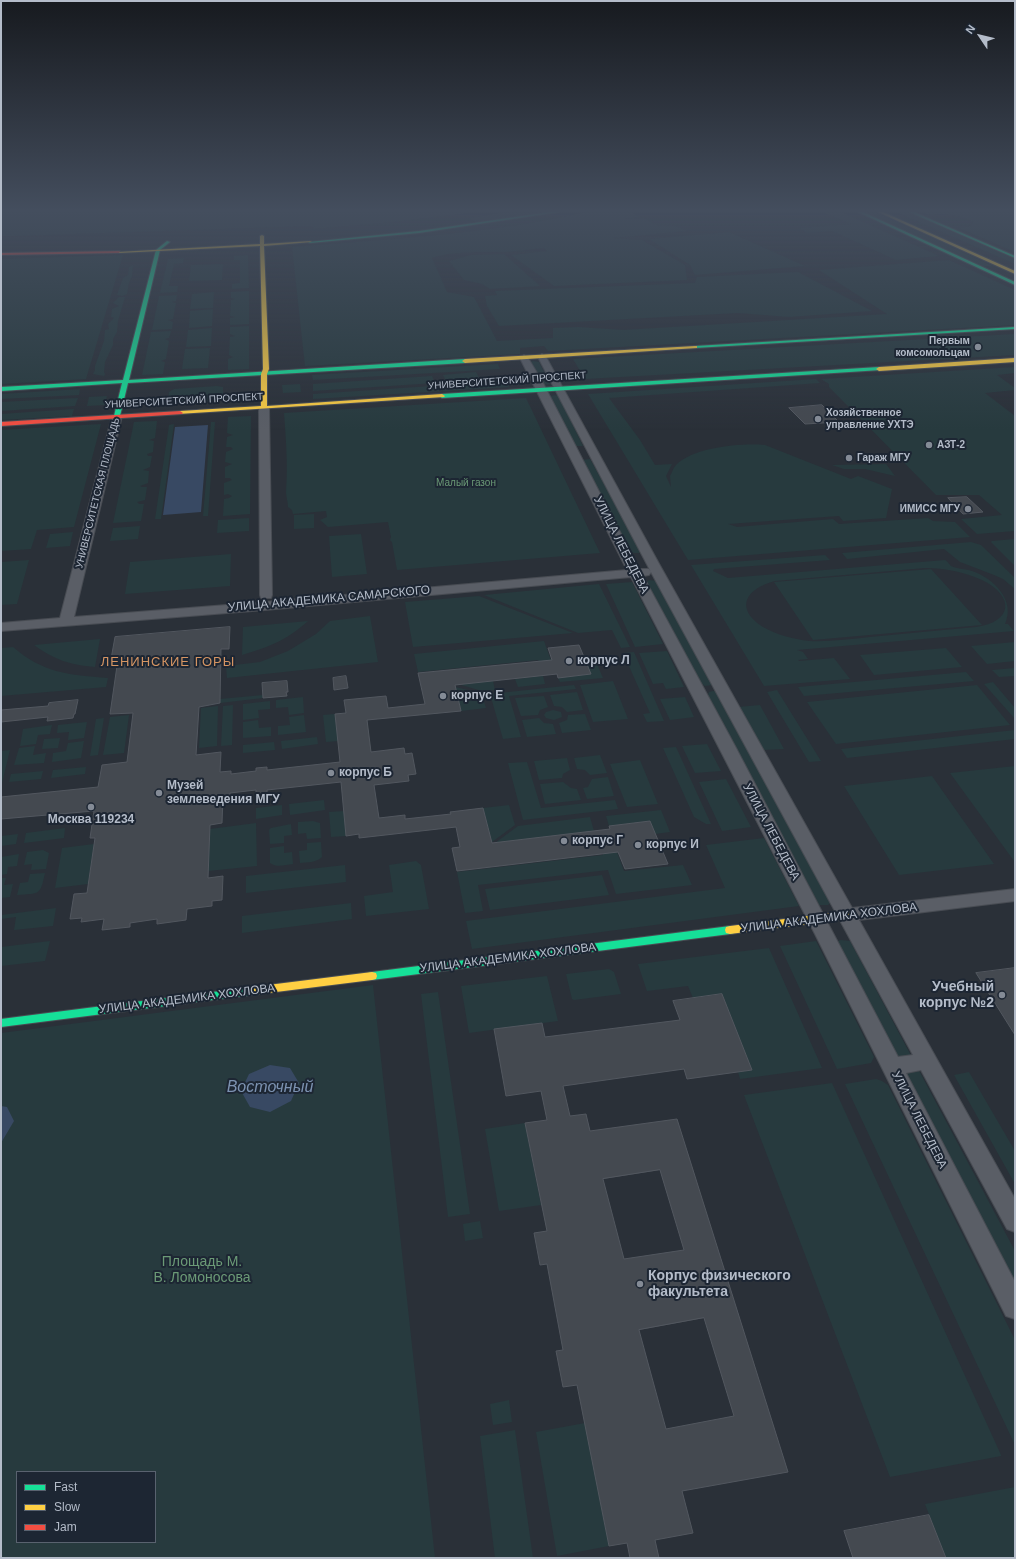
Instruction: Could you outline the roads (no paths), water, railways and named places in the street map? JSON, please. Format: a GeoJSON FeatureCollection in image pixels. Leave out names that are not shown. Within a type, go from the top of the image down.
{"type":"FeatureCollection","features":[{"type":"Feature","properties":{"kind":"main road","name":"УНИВЕРСИТЕТСКАЯ ПЛОЩАДЬ"},"geometry":{"type":"LineString","coordinates":[[117,416],[149,285]]}},
{"type":"Feature","properties":{"kind":"main road"},"geometry":{"type":"LineString","coordinates":[[263,285],[266,369],[264,374],[264,407]]}},
{"type":"Feature","properties":{"kind":"main road","name":"УНИВЕРСИТЕТСКИЙ ПРОСПЕКТ"},"geometry":{"type":"LineString","coordinates":[[1,389],[1015,328]]}},
{"type":"Feature","properties":{"kind":"main road","name":"УНИВЕРСИТЕТСКИЙ ПРОСПЕКТ"},"geometry":{"type":"LineString","coordinates":[[1,424],[1015,360]]}},
{"type":"Feature","properties":{"kind":"main road","name":"УЛИЦА АКАДЕМИКА ХОХЛОВА"},"geometry":{"type":"LineString","coordinates":[[1,1023],[847,915]]}},
{"type":"Feature","properties":{"kind":"street","name":"УЛИЦА ЛЕБЕДЕВА"},"geometry":{"type":"LineString","coordinates":[[542,357],[591,450],[1015,1221]]}},
{"type":"Feature","properties":{"kind":"street","name":"УЛИЦА ЛЕБЕДЕВА"},"geometry":{"type":"LineString","coordinates":[[524,358],[817,919],[1015,1307]]}},
{"type":"Feature","properties":{"kind":"street"},"geometry":{"type":"LineString","coordinates":[[264,407],[266,595]]}},
{"type":"Feature","properties":{"kind":"street","name":"УНИВЕРСИТЕТСКАЯ ПЛОЩАДЬ"},"geometry":{"type":"LineString","coordinates":[[67,617],[117,416]]}},
{"type":"Feature","properties":{"kind":"street"},"geometry":{"type":"LineString","coordinates":[[572,451],[582,453],[591,450]]}},
{"type":"Feature","properties":{"kind":"street","name":"УЛИЦА АКАДЕМИКА САМАРСКОГО"},"geometry":{"type":"LineString","coordinates":[[1,618],[67,617],[655,566]]}},
{"type":"Feature","properties":{"kind":"street","name":"УЛИЦА АКАДЕМИКА САМАРСКОГО"},"geometry":{"type":"LineString","coordinates":[[1,627],[67,617],[266,595],[633,568]]}},
{"type":"Feature","properties":{"kind":"street"},"geometry":{"type":"LineString","coordinates":[[697,690],[722,687]]}},
{"type":"Feature","properties":{"kind":"street","name":"УЛИЦА АКАДЕМИКА ХОХЛОВА"},"geometry":{"type":"LineString","coordinates":[[847,915],[1015,895]]}},
{"type":"Feature","properties":{"kind":"street"},"geometry":{"type":"LineString","coordinates":[[892,1066],[927,1060]]}},
{"type":"Feature","properties":{"kind":"water"},"geometry":{"type":"Polygon","coordinates":[[[208,425],[201,512],[163,515],[175,427],[208,425]]]}},
{"type":"Feature","properties":{"kind":"water","name":"Восточный"},"geometry":{"type":"Polygon","coordinates":[[[270,1065],[290,1068],[299,1083],[291,1101],[270,1112],[250,1107],[241,1091],[249,1074],[270,1065]]]}},
{"type":"Feature","properties":{"kind":"water"},"geometry":{"type":"Polygon","coordinates":[[[1,1106],[7,1107],[14,1121],[1,1143],[1,1106]]]}},
{"type":"Feature","properties":{"kind":"place","name":"Первым комсомольцам"},"geometry":{"type":"Point","coordinates":[978,347]}},
{"type":"Feature","properties":{"kind":"place","name":"Хозяйственное управление УХТЭ"},"geometry":{"type":"Point","coordinates":[818,419]}},
{"type":"Feature","properties":{"kind":"place","name":"АЗТ-2"},"geometry":{"type":"Point","coordinates":[929,445]}},
{"type":"Feature","properties":{"kind":"place","name":"Гараж МГУ"},"geometry":{"type":"Point","coordinates":[849,458]}},
{"type":"Feature","properties":{"kind":"place","name":"ИМИСС МГУ"},"geometry":{"type":"Point","coordinates":[968,509]}},
{"type":"Feature","properties":{"kind":"place","name":"корпус Л"},"geometry":{"type":"Point","coordinates":[569,661]}},
{"type":"Feature","properties":{"kind":"place","name":"корпус Е"},"geometry":{"type":"Point","coordinates":[443,696]}},
{"type":"Feature","properties":{"kind":"place","name":"корпус Б"},"geometry":{"type":"Point","coordinates":[331,773]}},
{"type":"Feature","properties":{"kind":"place","name":"Музей землеведения МГУ"},"geometry":{"type":"Point","coordinates":[159,793]}},
{"type":"Feature","properties":{"kind":"place","name":"Москва 119234"},"geometry":{"type":"Point","coordinates":[91,807]}},
{"type":"Feature","properties":{"kind":"place","name":"корпус Г"},"geometry":{"type":"Point","coordinates":[564,841]}},
{"type":"Feature","properties":{"kind":"place","name":"корпус И"},"geometry":{"type":"Point","coordinates":[638,845]}},
{"type":"Feature","properties":{"kind":"place","name":"Учебный корпус №2"},"geometry":{"type":"Point","coordinates":[1002,995]}},
{"type":"Feature","properties":{"kind":"place","name":"Корпус физического факультета"},"geometry":{"type":"Point","coordinates":[640,1284]}},
{"type":"Feature","properties":{"kind":"district","name":"ЛЕНИНСКИЕ ГОРЫ"},"geometry":{"type":"Point","coordinates":[168,662]}},
{"type":"Feature","properties":{"kind":"park label","name":"Малый газон"},"geometry":{"type":"Point","coordinates":[466,483]}},
{"type":"Feature","properties":{"kind":"park label","name":"Площадь М. В. Ломоносова"},"geometry":{"type":"Point","coordinates":[202,1270]}}]}
